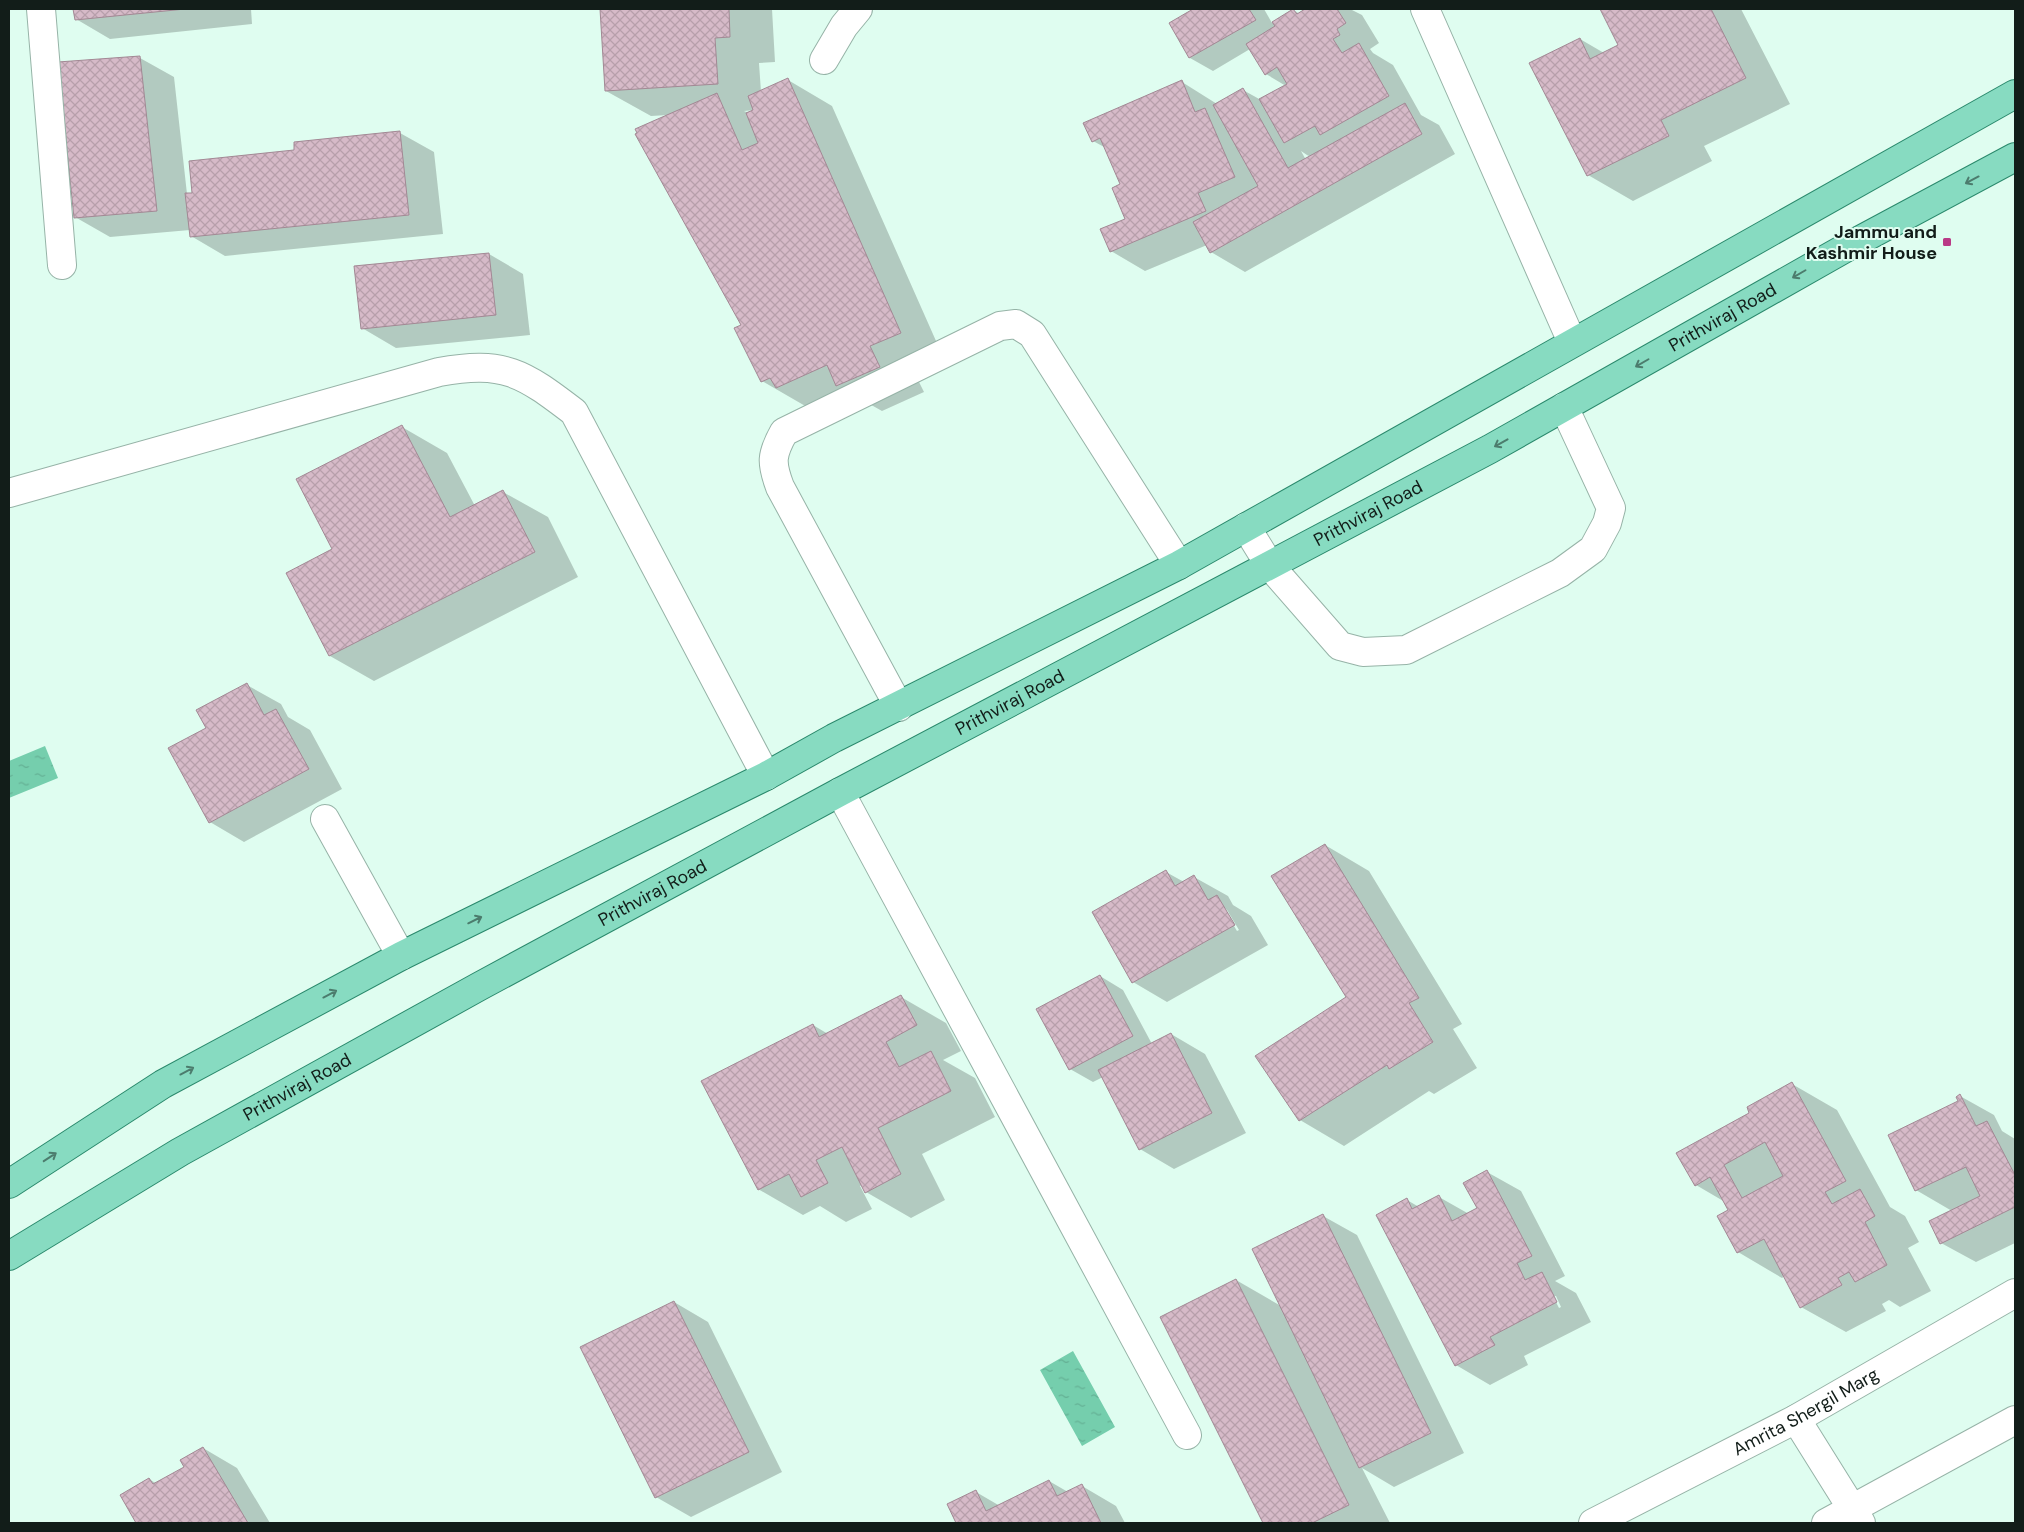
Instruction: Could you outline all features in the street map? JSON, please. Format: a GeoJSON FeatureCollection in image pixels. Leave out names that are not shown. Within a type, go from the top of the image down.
{"type":"FeatureCollection","features":[{"type":"Feature","properties":{"kind":"main road"},"geometry":{"type":"LineString","coordinates":[[9,1184],[163,1084],[401,956],[766,776],[834,738],[1179,565],[2015,94]]}},
{"type":"Feature","properties":{"kind":"main road","name":"Prithviraj Road"},"geometry":{"type":"LineString","coordinates":[[9,1256],[180,1152],[480,986],[840,792],[1270,566],[1564,407],[1848,246],[2015,157]]}},
{"type":"Feature","properties":{"kind":"street"},"geometry":{"type":"LineString","coordinates":[[41,9],[62,265]]}},
{"type":"Feature","properties":{"kind":"street"},"geometry":{"type":"LineString","coordinates":[[824,60],[844,26],[858,9]]}},
{"type":"Feature","properties":{"kind":"street"},"geometry":{"type":"LineString","coordinates":[[1425,9],[1572,342]]}},
{"type":"Feature","properties":{"kind":"street"},"geometry":{"type":"LineString","coordinates":[[899,707],[780,487],[773,468],[774,449],[784,432],[1000,326],[1016,324],[1032,334],[1179,565]]}},
{"type":"Feature","properties":{"kind":"street"},"geometry":{"type":"LineString","coordinates":[[9,493],[438,372],[471,366],[509,371],[536,383],[574,412],[766,776]]}},
{"type":"Feature","properties":{"kind":"street"},"geometry":{"type":"LineString","coordinates":[[1246,527],[1270,566],[1340,646],[1363,652],[1406,650],[1560,573],[1593,549],[1611,508],[1564,407]]}},
{"type":"Feature","properties":{"kind":"street"},"geometry":{"type":"LineString","coordinates":[[840,792],[1187,1435]]}},
{"type":"Feature","properties":{"kind":"street"},"geometry":{"type":"LineString","coordinates":[[325,819],[401,956]]}},
{"type":"Feature","properties":{"kind":"street","name":"Amrita Shergil Marg"},"geometry":{"type":"LineString","coordinates":[[1593,1523],[1796,1419],[2015,1293]]}},
{"type":"Feature","properties":{"kind":"street"},"geometry":{"type":"LineString","coordinates":[[1796,1419],[1857,1516]]}},
{"type":"Feature","properties":{"kind":"street"},"geometry":{"type":"LineString","coordinates":[[1826,1523],[1857,1516],[2015,1420]]}},
{"type":"Feature","properties":{"kind":"water"},"geometry":{"type":"Polygon","coordinates":[[[45,746],[58,778],[9,798],[9,761],[45,746]]]}},
{"type":"Feature","properties":{"kind":"water"},"geometry":{"type":"Polygon","coordinates":[[[1073,1351],[1115,1427],[1082,1446],[1040,1370],[1073,1351]]]}},
{"type":"Feature","properties":{"kind":"building"},"geometry":{"type":"Polygon","coordinates":[[[73,9],[185,9],[75,20],[73,9]]]}},
{"type":"Feature","properties":{"kind":"building"},"geometry":{"type":"Polygon","coordinates":[[[600,9],[729,9],[730,37],[715,38],[718,84],[605,91],[600,9]]]}},
{"type":"Feature","properties":{"kind":"building"},"geometry":{"type":"Polygon","coordinates":[[[1193,9],[1249,9],[1256,20],[1189,58],[1169,23],[1193,9]]]}},
{"type":"Feature","properties":{"kind":"building"},"geometry":{"type":"Polygon","coordinates":[[[1293,9],[1297,14],[1305,9],[1337,9],[1346,23],[1337,29],[1340,35],[1333,39],[1342,53],[1359,43],[1389,96],[1320,135],[1315,126],[1284,143],[1259,99],[1287,84],[1277,67],[1265,75],[1246,44],[1275,26],[1272,22],[1293,9]]]}},
{"type":"Feature","properties":{"kind":"building"},"geometry":{"type":"Polygon","coordinates":[[[1600,9],[1711,9],[1746,78],[1661,120],[1669,136],[1587,176],[1529,63],[1580,38],[1590,59],[1618,45],[1600,9]]]}},
{"type":"Feature","properties":{"kind":"building"},"geometry":{"type":"Polygon","coordinates":[[[140,56],[157,211],[74,218],[58,62],[140,56]]]}},
{"type":"Feature","properties":{"kind":"building"},"geometry":{"type":"Polygon","coordinates":[[[788,78],[901,333],[870,346],[880,367],[836,386],[827,365],[776,388],[770,378],[761,382],[734,328],[741,325],[635,134],[637,133],[635,129],[717,93],[742,150],[758,143],[746,113],[753,110],[748,96],[788,78]]]}},
{"type":"Feature","properties":{"kind":"building"},"geometry":{"type":"Polygon","coordinates":[[[1182,80],[1195,112],[1205,108],[1235,177],[1198,193],[1206,211],[1110,252],[1100,229],[1125,219],[1112,188],[1120,184],[1100,138],[1092,142],[1083,123],[1182,80]]]}},
{"type":"Feature","properties":{"kind":"building"},"geometry":{"type":"Polygon","coordinates":[[[1243,88],[1288,168],[1405,103],[1422,134],[1210,253],[1193,222],[1258,186],[1213,105],[1243,88]]]}},
{"type":"Feature","properties":{"kind":"building"},"geometry":{"type":"Polygon","coordinates":[[[400,131],[409,215],[190,237],[185,193],[192,193],[189,161],[294,150],[294,142],[400,131]]]}},
{"type":"Feature","properties":{"kind":"building"},"geometry":{"type":"Polygon","coordinates":[[[489,253],[496,315],[361,329],[354,266],[489,253]]]}},
{"type":"Feature","properties":{"kind":"building"},"geometry":{"type":"Polygon","coordinates":[[[402,425],[450,517],[503,490],[535,552],[329,656],[286,573],[332,549],[296,479],[402,425]]]}},
{"type":"Feature","properties":{"kind":"building"},"geometry":{"type":"Polygon","coordinates":[[[247,683],[264,715],[276,709],[309,769],[209,823],[168,748],[206,728],[196,710],[247,683]]]}},
{"type":"Feature","properties":{"kind":"building"},"geometry":{"type":"Polygon","coordinates":[[[1325,844],[1419,998],[1409,1003],[1433,1042],[1389,1069],[1387,1065],[1299,1121],[1255,1056],[1346,997],[1271,876],[1325,844]]]}},
{"type":"Feature","properties":{"kind":"building"},"geometry":{"type":"Polygon","coordinates":[[[1166,870],[1175,886],[1194,875],[1208,900],[1217,895],[1235,925],[1132,983],[1092,912],[1166,870]]]}},
{"type":"Feature","properties":{"kind":"building"},"geometry":{"type":"Polygon","coordinates":[[[1100,975],[1133,1036],[1069,1070],[1036,1009],[1100,975]]]}},
{"type":"Feature","properties":{"kind":"building"},"geometry":{"type":"Polygon","coordinates":[[[901,995],[917,1025],[886,1042],[899,1067],[931,1051],[951,1091],[878,1128],[901,1174],[865,1193],[842,1147],[816,1160],[828,1183],[801,1197],[789,1174],[758,1190],[701,1081],[813,1024],[819,1037],[901,995]]]}},
{"type":"Feature","properties":{"kind":"building"},"geometry":{"type":"Polygon","coordinates":[[[1171,1033],[1212,1113],[1139,1150],[1098,1070],[1171,1033]]]}},
{"type":"Feature","properties":{"kind":"building"},"geometry":{"type":"Polygon","coordinates":[[[1792,1082],[1846,1181],[1825,1192],[1832,1204],[1860,1189],[1875,1216],[1865,1222],[1887,1265],[1855,1282],[1849,1272],[1838,1278],[1842,1285],[1800,1308],[1764,1239],[1737,1253],[1717,1216],[1728,1210],[1710,1177],[1695,1186],[1676,1153],[1749,1113],[1747,1107],[1792,1082]],[[1765,1142],[1724,1165],[1742,1198],[1783,1176],[1765,1142]]]}},
{"type":"Feature","properties":{"kind":"building"},"geometry":{"type":"Polygon","coordinates":[[[1960,1094],[1976,1126],[1987,1121],[2015,1175],[2015,1207],[1940,1244],[1929,1221],[1980,1196],[1966,1167],[1915,1191],[1888,1135],[1958,1101],[1956,1097],[1960,1094]]]}},
{"type":"Feature","properties":{"kind":"building"},"geometry":{"type":"Polygon","coordinates":[[[1487,1170],[1532,1256],[1517,1263],[1525,1280],[1542,1272],[1557,1302],[1490,1337],[1495,1345],[1455,1366],[1376,1215],[1407,1198],[1412,1209],[1439,1195],[1452,1221],[1477,1208],[1463,1183],[1487,1170]]]}},
{"type":"Feature","properties":{"kind":"building"},"geometry":{"type":"Polygon","coordinates":[[[1323,1214],[1431,1433],[1359,1468],[1252,1249],[1323,1214]]]}},
{"type":"Feature","properties":{"kind":"building"},"geometry":{"type":"Polygon","coordinates":[[[1236,1279],[1349,1505],[1312,1523],[1263,1523],[1160,1317],[1236,1279]]]}},
{"type":"Feature","properties":{"kind":"building"},"geometry":{"type":"Polygon","coordinates":[[[674,1301],[749,1452],[655,1498],[580,1347],[674,1301]]]}},
{"type":"Feature","properties":{"kind":"building"},"geometry":{"type":"Polygon","coordinates":[[[203,1447],[248,1523],[136,1523],[120,1495],[149,1478],[153,1484],[184,1467],[180,1460],[203,1447]]]}},
{"type":"Feature","properties":{"kind":"building"},"geometry":{"type":"Polygon","coordinates":[[[1049,1480],[1057,1496],[1082,1484],[1101,1523],[956,1523],[947,1504],[976,1490],[986,1511],[1049,1480]]]}},
{"type":"Feature","properties":{"kind":"place","name":"Jammu and Kashmir House"},"geometry":{"type":"Point","coordinates":[1947,242]}}]}
